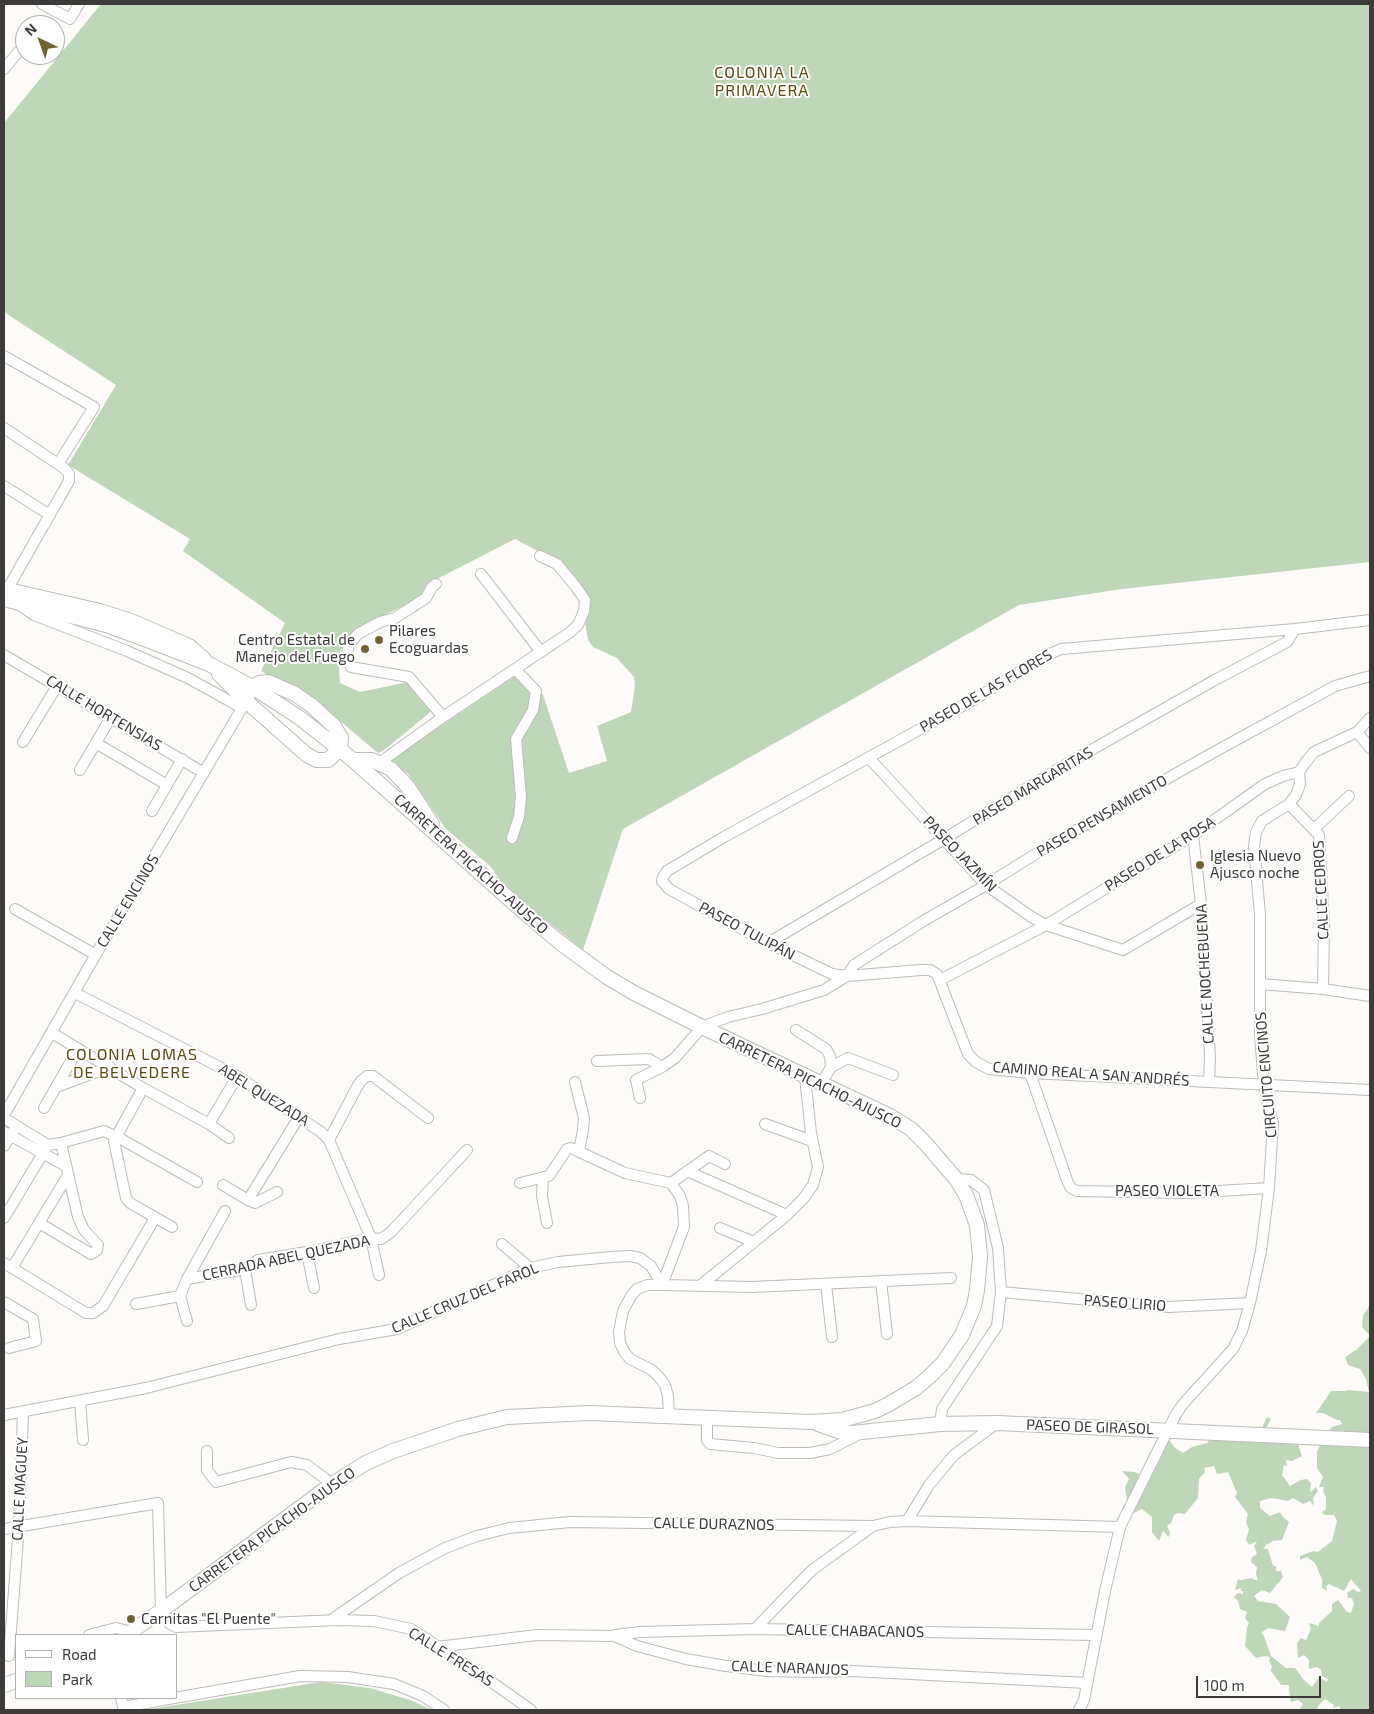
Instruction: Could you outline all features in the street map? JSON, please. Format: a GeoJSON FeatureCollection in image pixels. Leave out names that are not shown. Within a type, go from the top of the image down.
{"type":"FeatureCollection","features":[{"type":"Feature","properties":{"kind":"main road"},"geometry":{"type":"LineString","coordinates":[[7,595],[100,611],[131,621],[189,646],[209,664],[244,705],[308,756],[317,760],[328,760],[340,750],[341,738],[334,726],[311,705],[295,694],[268,682],[259,683],[254,688],[209,664]]}},
{"type":"Feature","properties":{"kind":"main road","name":"CARRETERA PICACHO-AJUSCO"},"geometry":{"type":"LineString","coordinates":[[128,1633],[161,1611],[332,1484],[366,1463],[392,1451],[458,1429],[507,1417],[589,1413],[811,1422],[842,1420],[859,1416],[902,1397],[930,1376],[943,1363],[962,1335],[974,1306],[980,1257],[977,1225],[973,1210],[956,1179],[911,1129],[890,1116],[702,1028],[634,993],[585,962],[524,912],[340,750]]}},
{"type":"Feature","properties":{"kind":"main road"},"geometry":{"type":"LineString","coordinates":[[353,760],[372,760],[391,769],[399,776],[439,836]]}},
{"type":"Feature","properties":{"kind":"main road","name":"PASEO DE GIRASOL"},"geometry":{"type":"LineString","coordinates":[[811,1422],[841,1432],[864,1432],[940,1424],[997,1423],[1370,1440]]}},
{"type":"Feature","properties":{"kind":"street"},"geometry":{"type":"LineString","coordinates":[[42,4],[70,19],[78,4]]}},
{"type":"Feature","properties":{"kind":"street"},"geometry":{"type":"LineString","coordinates":[[4,69],[15,56]]}},
{"type":"Feature","properties":{"kind":"street"},"geometry":{"type":"LineString","coordinates":[[4,356],[94,407],[58,464]]}},
{"type":"Feature","properties":{"kind":"street"},"geometry":{"type":"LineString","coordinates":[[4,428],[58,464],[69,474],[68,481],[7,595],[34,615],[127,651],[244,705]]}},
{"type":"Feature","properties":{"kind":"street"},"geometry":{"type":"LineString","coordinates":[[4,486],[50,515]]}},
{"type":"Feature","properties":{"kind":"street"},"geometry":{"type":"LineString","coordinates":[[380,763],[443,717],[569,633],[578,625],[584,611],[584,600],[576,587],[556,564],[540,556]]}},
{"type":"Feature","properties":{"kind":"street"},"geometry":{"type":"LineString","coordinates":[[481,574],[541,652]]}},
{"type":"Feature","properties":{"kind":"street"},"geometry":{"type":"LineString","coordinates":[[436,584],[432,587],[426,598],[395,618],[380,622],[358,634],[349,644],[347,654],[351,667],[409,677],[443,717]]}},
{"type":"Feature","properties":{"kind":"street","name":"PASEO DE LAS FLORES"},"geometry":{"type":"LineString","coordinates":[[667,871],[724,837],[975,699],[1045,656],[1061,649],[1295,629],[1370,620]]}},
{"type":"Feature","properties":{"kind":"street","name":"PASEO MARGARITAS"},"geometry":{"type":"LineString","coordinates":[[768,943],[1063,766],[1213,681],[1287,642],[1295,629]]}},
{"type":"Feature","properties":{"kind":"street","name":"CALLE HORTENSIAS"},"geometry":{"type":"LineString","coordinates":[[4,654],[204,772]]}},
{"type":"Feature","properties":{"kind":"street"},"geometry":{"type":"LineString","coordinates":[[512,838],[519,817],[521,796],[516,739],[532,710],[536,691],[515,669]]}},
{"type":"Feature","properties":{"kind":"street","name":"PASEO PENSAMIENTO"},"geometry":{"type":"LineString","coordinates":[[847,976],[854,965],[924,920],[986,885],[1050,845],[1335,686],[1370,676]]}},
{"type":"Feature","properties":{"kind":"street"},"geometry":{"type":"LineString","coordinates":[[23,742],[57,686]]}},
{"type":"Feature","properties":{"kind":"street","name":"CALLE ENCINOS"},"geometry":{"type":"LineString","coordinates":[[4,1116],[55,1035],[96,955],[254,688]]}},
{"type":"Feature","properties":{"kind":"street"},"geometry":{"type":"LineString","coordinates":[[80,770],[111,718]]}},
{"type":"Feature","properties":{"kind":"street"},"geometry":{"type":"LineString","coordinates":[[1289,804],[1296,795],[1300,784],[1299,772],[1304,762],[1314,752],[1357,732],[1370,718]]}},
{"type":"Feature","properties":{"kind":"street"},"geometry":{"type":"LineString","coordinates":[[1357,732],[1370,748]]}},
{"type":"Feature","properties":{"kind":"street"},"geometry":{"type":"LineString","coordinates":[[96,743],[167,785]]}},
{"type":"Feature","properties":{"kind":"street","name":"PASEO JAZMÍN"},"geometry":{"type":"LineString","coordinates":[[869,758],[986,885],[1030,916],[1046,924],[1123,950],[1201,904]]}},
{"type":"Feature","properties":{"kind":"street"},"geometry":{"type":"LineString","coordinates":[[152,811],[182,759]]}},
{"type":"Feature","properties":{"kind":"street","name":"PASEO DE LA ROSA"},"geometry":{"type":"LineString","coordinates":[[940,980],[1046,924],[1194,835],[1265,784],[1283,776],[1299,772]]}},
{"type":"Feature","properties":{"kind":"street"},"geometry":{"type":"LineString","coordinates":[[1314,829],[1349,796]]}},
{"type":"Feature","properties":{"kind":"street","name":"CALLE CEDROS"},"geometry":{"type":"LineString","coordinates":[[1289,804],[1320,835],[1324,923],[1323,989]]}},
{"type":"Feature","properties":{"kind":"street","name":"CIRCUITO ENCINOS"},"geometry":{"type":"LineString","coordinates":[[1079,1710],[1084,1700],[1120,1527],[1183,1404],[1234,1349],[1250,1303],[1261,1251],[1269,1188],[1272,1123],[1264,1086],[1260,1034],[1260,915],[1254,846],[1256,832],[1262,821],[1289,804]]}},
{"type":"Feature","properties":{"kind":"street","name":"CALLE NOCHEBUENA"},"geometry":{"type":"LineString","coordinates":[[1194,835],[1201,904],[1210,1057],[1209,1082]]}},
{"type":"Feature","properties":{"kind":"street","name":"PASEO TULIPÁN"},"geometry":{"type":"LineString","coordinates":[[667,871],[662,881],[669,889],[768,943],[832,974],[847,976]]}},
{"type":"Feature","properties":{"kind":"street"},"geometry":{"type":"LineString","coordinates":[[15,910],[96,955]]}},
{"type":"Feature","properties":{"kind":"street"},"geometry":{"type":"LineString","coordinates":[[640,1098],[636,1080],[675,1058],[702,1028],[728,1016],[762,1009],[824,990],[847,976],[930,970],[940,980]]}},
{"type":"Feature","properties":{"kind":"street","name":"CAMINO REAL A SAN ANDRÉS"},"geometry":{"type":"LineString","coordinates":[[940,980],[959,1035],[968,1054],[976,1062],[989,1069],[1264,1086],[1370,1090]]}},
{"type":"Feature","properties":{"kind":"street"},"geometry":{"type":"LineString","coordinates":[[1260,984],[1323,989],[1370,996]]}},
{"type":"Feature","properties":{"kind":"street","name":"ABEL QUEZADA"},"geometry":{"type":"LineString","coordinates":[[75,993],[237,1076],[321,1132],[329,1140],[371,1238],[379,1275]]}},
{"type":"Feature","properties":{"kind":"street"},"geometry":{"type":"LineString","coordinates":[[796,1030],[826,1049],[830,1056],[831,1067]]}},
{"type":"Feature","properties":{"kind":"street"},"geometry":{"type":"LineString","coordinates":[[55,1035],[142,1088],[209,1124],[229,1138]]}},
{"type":"Feature","properties":{"kind":"street"},"geometry":{"type":"LineString","coordinates":[[44,1108],[78,1048]]}},
{"type":"Feature","properties":{"kind":"street"},"geometry":{"type":"LineString","coordinates":[[821,1084],[831,1067],[848,1058],[893,1075]]}},
{"type":"Feature","properties":{"kind":"street"},"geometry":{"type":"LineString","coordinates":[[597,1061],[649,1059],[662,1067]]}},
{"type":"Feature","properties":{"kind":"street"},"geometry":{"type":"LineString","coordinates":[[56,1086],[110,1067]]}},
{"type":"Feature","properties":{"kind":"street","name":"PASEO VIOLETA"},"geometry":{"type":"LineString","coordinates":[[1030,1073],[1068,1183],[1071,1188],[1077,1191],[1185,1194],[1269,1188]]}},
{"type":"Feature","properties":{"kind":"street"},"geometry":{"type":"LineString","coordinates":[[329,1140],[357,1087],[367,1076],[373,1076],[428,1118]]}},
{"type":"Feature","properties":{"kind":"street"},"geometry":{"type":"LineString","coordinates":[[701,1285],[787,1215],[803,1199],[813,1185],[818,1167],[812,1141],[805,1077]]}},
{"type":"Feature","properties":{"kind":"street"},"geometry":{"type":"LineString","coordinates":[[575,1082],[584,1118],[579,1151]]}},
{"type":"Feature","properties":{"kind":"street"},"geometry":{"type":"LineString","coordinates":[[209,1124],[232,1085]]}},
{"type":"Feature","properties":{"kind":"street"},"geometry":{"type":"LineString","coordinates":[[142,1088],[114,1141],[126,1198],[130,1203],[172,1227]]}},
{"type":"Feature","properties":{"kind":"street"},"geometry":{"type":"LineString","coordinates":[[4,1116],[45,1149],[67,1170]]}},
{"type":"Feature","properties":{"kind":"street"},"geometry":{"type":"LineString","coordinates":[[248,1200],[299,1117]]}},
{"type":"Feature","properties":{"kind":"street"},"geometry":{"type":"LineString","coordinates":[[766,1124],[812,1141]]}},
{"type":"Feature","properties":{"kind":"street"},"geometry":{"type":"LineString","coordinates":[[4,1146],[7,1134],[17,1126]]}},
{"type":"Feature","properties":{"kind":"street"},"geometry":{"type":"LineString","coordinates":[[4,1218],[45,1149],[104,1131],[197,1182]]}},
{"type":"Feature","properties":{"kind":"street"},"geometry":{"type":"LineString","coordinates":[[7,1134],[45,1149]]}},
{"type":"Feature","properties":{"kind":"street"},"geometry":{"type":"LineString","coordinates":[[40,1224],[91,1254],[97,1250],[98,1246],[84,1230],[78,1217],[61,1143]]}},
{"type":"Feature","properties":{"kind":"street"},"geometry":{"type":"LineString","coordinates":[[520,1183],[549,1176],[567,1149],[570,1148],[626,1173],[671,1183],[684,1206],[684,1227],[662,1285]]}},
{"type":"Feature","properties":{"kind":"street","name":"CERRADA ABEL QUEZADA"},"geometry":{"type":"LineString","coordinates":[[187,1278],[245,1269],[258,1260],[307,1252],[371,1238],[381,1239],[391,1232],[467,1150]]}},
{"type":"Feature","properties":{"kind":"street"},"geometry":{"type":"LineString","coordinates":[[671,1183],[709,1156],[725,1164]]}},
{"type":"Feature","properties":{"kind":"street"},"geometry":{"type":"LineString","coordinates":[[67,1170],[40,1224],[8,1266],[86,1313],[93,1313],[103,1306],[155,1218]]}},
{"type":"Feature","properties":{"kind":"street"},"geometry":{"type":"LineString","coordinates":[[687,1171],[787,1215]]}},
{"type":"Feature","properties":{"kind":"street"},"geometry":{"type":"LineString","coordinates":[[543,1178],[542,1196],[547,1222]]}},
{"type":"Feature","properties":{"kind":"street"},"geometry":{"type":"LineString","coordinates":[[940,1424],[942,1409],[997,1326],[1001,1292],[998,1248],[984,1190],[971,1180],[956,1179]]}},
{"type":"Feature","properties":{"kind":"street"},"geometry":{"type":"LineString","coordinates":[[223,1185],[248,1200],[257,1202],[277,1192]]}},
{"type":"Feature","properties":{"kind":"street"},"geometry":{"type":"LineString","coordinates":[[187,1321],[180,1296],[187,1278],[225,1211]]}},
{"type":"Feature","properties":{"kind":"street"},"geometry":{"type":"LineString","coordinates":[[720,1228],[754,1242]]}},
{"type":"Feature","properties":{"kind":"street"},"geometry":{"type":"LineString","coordinates":[[502,1244],[530,1268]]}},
{"type":"Feature","properties":{"kind":"street"},"geometry":{"type":"LineString","coordinates":[[307,1252],[314,1288]]}},
{"type":"Feature","properties":{"kind":"street","name":"CALLE CRUZ DEL FAROL"},"geometry":{"type":"LineString","coordinates":[[4,1416],[146,1388],[339,1339],[397,1329],[530,1268],[558,1262],[630,1256],[640,1258],[651,1266],[662,1285]]}},
{"type":"Feature","properties":{"kind":"street"},"geometry":{"type":"LineString","coordinates":[[245,1269],[251,1305]]}},
{"type":"Feature","properties":{"kind":"street"},"geometry":{"type":"LineString","coordinates":[[669,1416],[668,1396],[665,1385],[652,1370],[630,1359],[620,1343],[619,1332],[623,1311],[637,1289],[647,1285],[752,1287],[951,1278]]}},
{"type":"Feature","properties":{"kind":"street"},"geometry":{"type":"LineString","coordinates":[[881,1281],[887,1334]]}},
{"type":"Feature","properties":{"kind":"street"},"geometry":{"type":"LineString","coordinates":[[826,1284],[832,1337]]}},
{"type":"Feature","properties":{"kind":"street","name":"PASEO LIRIO"},"geometry":{"type":"LineString","coordinates":[[1001,1292],[1168,1307],[1250,1303]]}},
{"type":"Feature","properties":{"kind":"street"},"geometry":{"type":"LineString","coordinates":[[136,1304],[180,1296]]}},
{"type":"Feature","properties":{"kind":"street"},"geometry":{"type":"LineString","coordinates":[[4,1302],[33,1319],[36,1341],[8,1348]]}},
{"type":"Feature","properties":{"kind":"street"},"geometry":{"type":"LineString","coordinates":[[80,1401],[83,1440]]}},
{"type":"Feature","properties":{"kind":"street","name":"CALLE MAGUEY"},"geometry":{"type":"LineString","coordinates":[[10,1655],[19,1525],[23,1412]]}},
{"type":"Feature","properties":{"kind":"street"},"geometry":{"type":"LineString","coordinates":[[707,1417],[707,1440],[710,1444],[714,1446],[748,1447],[778,1453],[810,1453],[830,1449],[864,1432]]}},
{"type":"Feature","properties":{"kind":"street"},"geometry":{"type":"LineString","coordinates":[[907,1521],[930,1485],[954,1455],[997,1423]]}},
{"type":"Feature","properties":{"kind":"street"},"geometry":{"type":"LineString","coordinates":[[207,1451],[207,1470],[216,1482],[291,1462],[307,1465],[332,1484]]}},
{"type":"Feature","properties":{"kind":"street"},"geometry":{"type":"LineString","coordinates":[[4,1529],[158,1503],[161,1611]]}},
{"type":"Feature","properties":{"kind":"street","name":"CALLE DURAZNOS"},"geometry":{"type":"LineString","coordinates":[[331,1620],[399,1573],[445,1548],[477,1536],[509,1528],[570,1522],[873,1526],[907,1521],[1120,1527]]}},
{"type":"Feature","properties":{"kind":"street"},"geometry":{"type":"LineString","coordinates":[[755,1629],[812,1570],[873,1526]]}},
{"type":"Feature","properties":{"kind":"street","name":"CALLE FRESAS"},"geometry":{"type":"LineString","coordinates":[[161,1611],[166,1620],[176,1627],[331,1620],[374,1621],[410,1629],[483,1676],[531,1710]]}},
{"type":"Feature","properties":{"kind":"street"},"geometry":{"type":"LineString","coordinates":[[93,1634],[116,1628],[128,1633]]}},
{"type":"Feature","properties":{"kind":"street","name":"CALLE CHABACANOS"},"geometry":{"type":"LineString","coordinates":[[614,1636],[640,1632],[755,1629],[1096,1635]]}},
{"type":"Feature","properties":{"kind":"street","name":"CALLE NARANJOS"},"geometry":{"type":"LineString","coordinates":[[437,1647],[537,1635],[614,1636],[637,1646],[686,1659],[767,1671],[852,1671],[1087,1684]]}},
{"type":"Feature","properties":{"kind":"street"},"geometry":{"type":"LineString","coordinates":[[178,1695],[300,1676],[348,1677],[394,1684],[423,1696],[444,1710]]}},
{"type":"Feature","properties":{"kind":"street"},"geometry":{"type":"LineString","coordinates":[[122,1703],[148,1699]]}},
{"type":"Feature","properties":{"kind":"green space"},"geometry":{"type":"Polygon","coordinates":[[[101,4],[1370,4],[1370,562],[1122,589],[1019,605],[623,829],[583,950],[506,888],[490,866],[446,829],[408,774],[389,761],[401,750],[513,677],[519,676],[543,695],[569,773],[607,761],[597,726],[631,712],[635,685],[634,677],[617,658],[593,647],[588,640],[585,622],[588,607],[557,561],[515,539],[431,582],[422,594],[407,604],[363,626],[349,637],[340,651],[340,683],[360,692],[408,682],[430,712],[383,751],[378,753],[320,704],[261,671],[285,623],[183,551],[190,539],[68,465],[116,385],[4,312],[4,123],[51,65],[65,65],[65,48],[101,4]]]}},
{"type":"Feature","properties":{"kind":"green space"},"geometry":{"type":"Polygon","coordinates":[[[1370,1305],[1370,1336],[1362,1327],[1363,1315],[1370,1305]]]}},
{"type":"Feature","properties":{"kind":"green space"},"geometry":{"type":"Polygon","coordinates":[[[1370,1336],[1370,1710],[1340,1710],[1340,1706],[1333,1708],[1334,1705],[1325,1699],[1318,1706],[1317,1710],[1299,1710],[1303,1704],[1298,1700],[1291,1702],[1289,1685],[1281,1685],[1271,1671],[1270,1657],[1256,1658],[1245,1646],[1249,1623],[1245,1618],[1247,1612],[1240,1609],[1238,1601],[1234,1597],[1238,1593],[1243,1594],[1241,1588],[1235,1590],[1238,1579],[1252,1578],[1258,1580],[1256,1574],[1257,1567],[1251,1562],[1252,1557],[1257,1554],[1254,1546],[1257,1541],[1249,1545],[1246,1540],[1249,1529],[1246,1522],[1248,1514],[1235,1497],[1237,1493],[1228,1472],[1217,1474],[1214,1466],[1204,1468],[1205,1472],[1199,1479],[1198,1498],[1185,1514],[1178,1513],[1174,1515],[1171,1523],[1167,1526],[1170,1532],[1169,1537],[1163,1531],[1159,1541],[1152,1532],[1152,1517],[1142,1509],[1132,1514],[1128,1508],[1125,1487],[1129,1479],[1122,1471],[1135,1472],[1142,1476],[1167,1436],[1174,1447],[1183,1453],[1192,1447],[1207,1443],[1212,1437],[1261,1430],[1267,1417],[1271,1419],[1266,1428],[1296,1438],[1302,1456],[1292,1461],[1286,1460],[1287,1466],[1284,1465],[1282,1475],[1290,1486],[1307,1479],[1311,1483],[1311,1492],[1316,1487],[1318,1491],[1313,1498],[1314,1506],[1310,1501],[1303,1504],[1293,1498],[1288,1501],[1271,1498],[1260,1501],[1260,1508],[1270,1516],[1280,1512],[1289,1522],[1282,1540],[1273,1541],[1263,1549],[1268,1549],[1273,1566],[1276,1566],[1276,1571],[1281,1571],[1283,1577],[1270,1593],[1262,1590],[1254,1596],[1258,1601],[1276,1604],[1290,1617],[1285,1631],[1268,1628],[1261,1633],[1264,1636],[1271,1656],[1286,1668],[1295,1668],[1312,1687],[1319,1677],[1327,1682],[1328,1679],[1322,1676],[1321,1670],[1317,1667],[1309,1669],[1309,1660],[1304,1655],[1298,1658],[1297,1643],[1301,1638],[1306,1640],[1311,1629],[1309,1623],[1319,1626],[1319,1623],[1332,1611],[1332,1604],[1338,1600],[1347,1612],[1351,1613],[1354,1604],[1352,1598],[1348,1598],[1347,1593],[1353,1589],[1358,1592],[1361,1591],[1351,1579],[1344,1591],[1329,1584],[1326,1586],[1327,1591],[1322,1588],[1322,1579],[1315,1563],[1307,1557],[1300,1560],[1300,1556],[1313,1551],[1318,1552],[1332,1541],[1337,1521],[1334,1515],[1324,1515],[1322,1512],[1326,1509],[1326,1497],[1323,1491],[1324,1487],[1319,1487],[1323,1477],[1317,1468],[1317,1451],[1332,1427],[1342,1424],[1340,1420],[1323,1413],[1316,1413],[1331,1391],[1369,1392],[1366,1379],[1360,1369],[1348,1365],[1345,1357],[1356,1350],[1370,1336]]]}},
{"type":"Feature","properties":{"kind":"green space"},"geometry":{"type":"Polygon","coordinates":[[[321,1682],[370,1688],[410,1700],[433,1710],[144,1710],[321,1682]]]}},
{"type":"Feature","properties":{"kind":"place","name":"Pilares Ecoguardas"},"geometry":{"type":"Point","coordinates":[379,640]}},
{"type":"Feature","properties":{"kind":"place","name":"Centro Estatal de Manejo del Fuego"},"geometry":{"type":"Point","coordinates":[365,649]}},
{"type":"Feature","properties":{"kind":"place","name":"Iglesia Nuevo Ajusco noche"},"geometry":{"type":"Point","coordinates":[1200,865]}},
{"type":"Feature","properties":{"kind":"place","name":"Carnitas \"El Puente\""},"geometry":{"type":"Point","coordinates":[131,1619]}},
{"type":"Feature","properties":{"kind":"district","name":"COLONIA LA PRIMAVERA"},"geometry":{"type":"Point","coordinates":[762,82]}},
{"type":"Feature","properties":{"kind":"district","name":"COLONIA LOMAS DE BELVEDERE"},"geometry":{"type":"Point","coordinates":[132,1064]}}]}
